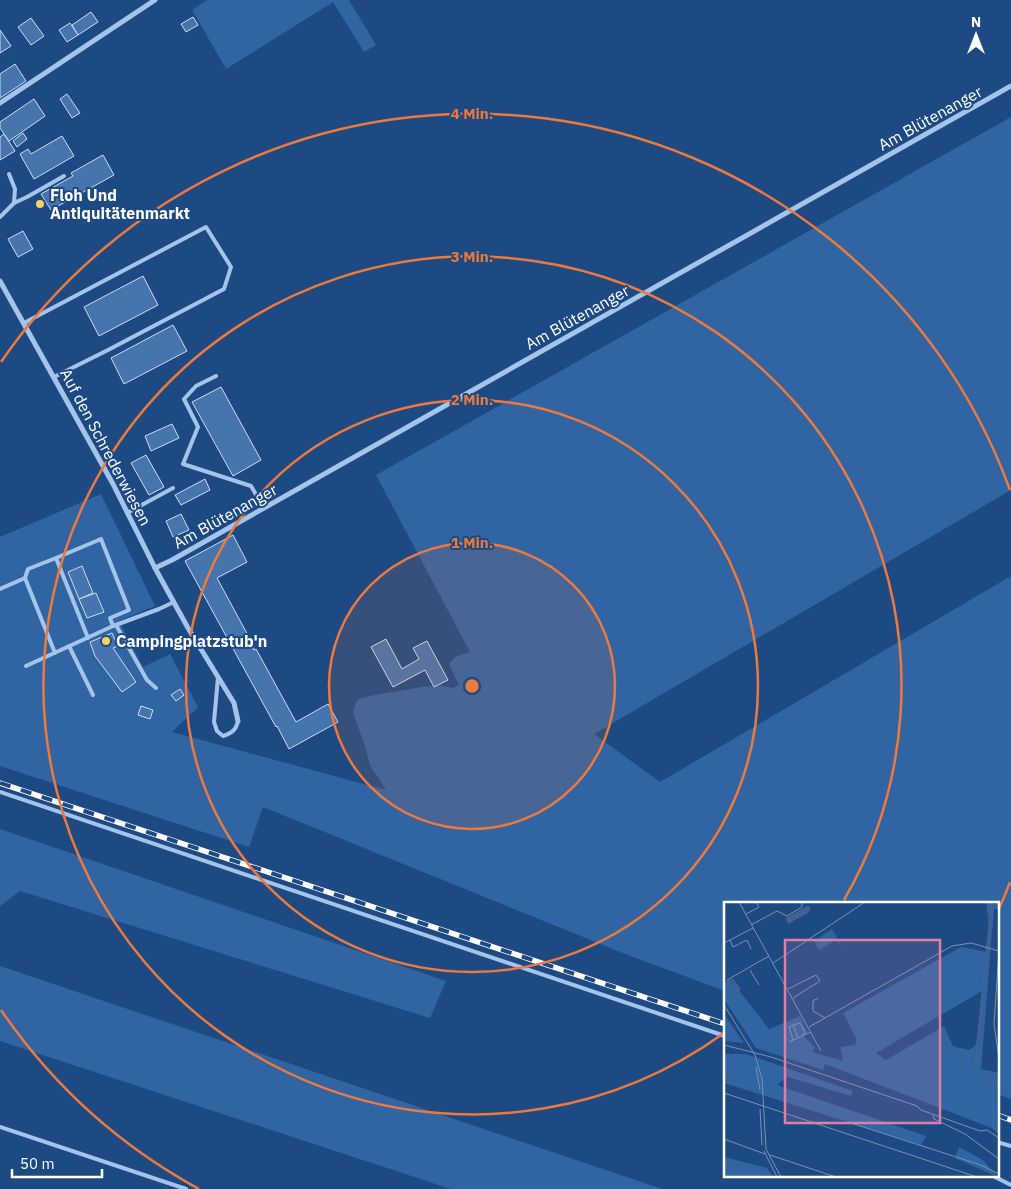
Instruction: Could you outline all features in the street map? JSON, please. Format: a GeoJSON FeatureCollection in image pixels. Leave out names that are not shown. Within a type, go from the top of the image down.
{"type":"FeatureCollection","features":[{"type":"Feature","properties":{"kind":"street"},"geometry":{"type":"LineString","coordinates":[[0,102],[155,0]]}},
{"type":"Feature","properties":{"kind":"street","name":"Am Blütenanger"},"geometry":{"type":"LineString","coordinates":[[155,568],[1011,86]]}},
{"type":"Feature","properties":{"kind":"street","name":"Auf den Schrederwiesen"},"geometry":{"type":"LineString","coordinates":[[0,281],[113,484],[155,568],[188,628],[234,703],[238,721]]}},
{"type":"Feature","properties":{"kind":"lane"},"geometry":{"type":"LineString","coordinates":[[9,174],[15,190],[14,203]]}},
{"type":"Feature","properties":{"kind":"lane"},"geometry":{"type":"LineString","coordinates":[[0,217],[14,203],[64,176]]}},
{"type":"Feature","properties":{"kind":"lane"},"geometry":{"type":"LineString","coordinates":[[24,323],[206,227],[231,267],[224,288],[54,377]]}},
{"type":"Feature","properties":{"kind":"lane"},"geometry":{"type":"LineString","coordinates":[[216,376],[196,386],[184,399],[198,427],[183,464],[251,486],[264,508]]}},
{"type":"Feature","properties":{"kind":"lane"},"geometry":{"type":"LineString","coordinates":[[127,513],[173,488]]}},
{"type":"Feature","properties":{"kind":"lane"},"geometry":{"type":"LineString","coordinates":[[55,653],[25,578],[28,569],[101,539],[129,610],[110,618],[146,680],[156,688]]}},
{"type":"Feature","properties":{"kind":"lane"},"geometry":{"type":"LineString","coordinates":[[56,558],[88,638]]}},
{"type":"Feature","properties":{"kind":"lane"},"geometry":{"type":"LineString","coordinates":[[0,589],[25,578]]}},
{"type":"Feature","properties":{"kind":"lane"},"geometry":{"type":"LineString","coordinates":[[26,666],[174,602]]}},
{"type":"Feature","properties":{"kind":"lane"},"geometry":{"type":"LineString","coordinates":[[69,646],[93,695]]}},
{"type":"Feature","properties":{"kind":"lane","name":"Auf den Schrederwiesen"},"geometry":{"type":"LineString","coordinates":[[218,678],[214,722],[217,731],[223,736],[231,734],[236,728],[238,721]]}},
{"type":"Feature","properties":{"kind":"lane"},"geometry":{"type":"LineString","coordinates":[[0,792],[724,1036]]}},
{"type":"Feature","properties":{"kind":"lane"},"geometry":{"type":"LineString","coordinates":[[0,1127],[186,1189]]}},
{"type":"Feature","properties":{"kind":"lane"},"geometry":{"type":"LineString","coordinates":[[998,1142],[1011,1146]]}},
{"type":"Feature","properties":{"kind":"lane"},"geometry":{"type":"LineString","coordinates":[[993,1176],[1011,1185]]}},
{"type":"Feature","properties":{"kind":"shaded area"},"geometry":{"type":"Polygon","coordinates":[[[207,0],[349,0],[376,45],[364,52],[333,2],[226,69],[192,10],[207,0]]]}},
{"type":"Feature","properties":{"kind":"shaded area"},"geometry":{"type":"Polygon","coordinates":[[[1011,117],[1011,490],[594,734],[660,782],[1011,576],[1011,1099],[998,1094],[998,902],[724,902],[724,991],[620,952],[263,807],[249,847],[0,766],[0,537],[101,494],[155,606],[119,621],[143,667],[170,654],[198,707],[172,732],[386,790],[370,765],[353,712],[357,700],[373,695],[426,686],[453,688],[459,685],[449,664],[455,657],[470,652],[376,475],[1011,117]]]}},
{"type":"Feature","properties":{"kind":"shaded area"},"geometry":{"type":"Polygon","coordinates":[[[0,829],[446,981],[430,1018],[20,891],[0,906],[0,829]]]}},
{"type":"Feature","properties":{"kind":"shaded area"},"geometry":{"type":"Polygon","coordinates":[[[0,966],[662,1189],[451,1189],[0,1041],[0,966]]]}},
{"type":"Feature","properties":{"kind":"building"},"geometry":{"type":"Polygon","coordinates":[[[91,12],[98,22],[78,35],[72,25],[91,12]]]}},
{"type":"Feature","properties":{"kind":"building"},"geometry":{"type":"Polygon","coordinates":[[[193,17],[198,25],[186,32],[181,24],[193,17]]]}},
{"type":"Feature","properties":{"kind":"building"},"geometry":{"type":"Polygon","coordinates":[[[31,18],[44,36],[31,45],[18,27],[31,18]]]}},
{"type":"Feature","properties":{"kind":"building"},"geometry":{"type":"Polygon","coordinates":[[[70,23],[78,35],[67,42],[59,30],[70,23]]]}},
{"type":"Feature","properties":{"kind":"building"},"geometry":{"type":"Polygon","coordinates":[[[0,30],[11,46],[0,53],[0,30]]]}},
{"type":"Feature","properties":{"kind":"building"},"geometry":{"type":"Polygon","coordinates":[[[15,64],[26,81],[0,98],[0,74],[15,64]]]}},
{"type":"Feature","properties":{"kind":"building"},"geometry":{"type":"Polygon","coordinates":[[[67,94],[80,113],[72,118],[60,99],[67,94]]]}},
{"type":"Feature","properties":{"kind":"building"},"geometry":{"type":"Polygon","coordinates":[[[34,99],[45,116],[9,141],[0,128],[0,122],[34,99]]]}},
{"type":"Feature","properties":{"kind":"building"},"geometry":{"type":"Polygon","coordinates":[[[23,133],[27,139],[17,147],[13,141],[23,133]]]}},
{"type":"Feature","properties":{"kind":"building"},"geometry":{"type":"Polygon","coordinates":[[[4,134],[15,151],[0,160],[0,137],[4,134]]]}},
{"type":"Feature","properties":{"kind":"building"},"geometry":{"type":"Polygon","coordinates":[[[62,136],[74,156],[34,179],[20,154],[28,149],[31,154],[62,136]]]}},
{"type":"Feature","properties":{"kind":"building"},"geometry":{"type":"Polygon","coordinates":[[[103,155],[114,175],[51,210],[41,194],[73,176],[71,173],[103,155]]]}},
{"type":"Feature","properties":{"kind":"building"},"geometry":{"type":"Polygon","coordinates":[[[23,231],[33,249],[18,257],[8,239],[23,231]]]}},
{"type":"Feature","properties":{"kind":"building"},"geometry":{"type":"Polygon","coordinates":[[[143,276],[158,305],[99,336],[84,307],[143,276]]]}},
{"type":"Feature","properties":{"kind":"building"},"geometry":{"type":"Polygon","coordinates":[[[173,325],[187,351],[124,384],[111,358],[173,325]]]}},
{"type":"Feature","properties":{"kind":"building"},"geometry":{"type":"Polygon","coordinates":[[[221,387],[261,460],[233,476],[192,402],[221,387]]]}},
{"type":"Feature","properties":{"kind":"building"},"geometry":{"type":"Polygon","coordinates":[[[172,424],[179,438],[151,451],[145,436],[172,424]]]}},
{"type":"Feature","properties":{"kind":"building"},"geometry":{"type":"Polygon","coordinates":[[[146,455],[164,487],[149,495],[131,463],[146,455]]]}},
{"type":"Feature","properties":{"kind":"building"},"geometry":{"type":"Polygon","coordinates":[[[205,479],[210,490],[181,505],[175,495],[205,479]]]}},
{"type":"Feature","properties":{"kind":"building"},"geometry":{"type":"Polygon","coordinates":[[[181,514],[189,530],[173,537],[166,521],[181,514]]]}},
{"type":"Feature","properties":{"kind":"building"},"geometry":{"type":"Polygon","coordinates":[[[233,535],[247,562],[217,578],[254,650],[256,649],[296,722],[328,704],[338,722],[289,749],[185,561],[233,535]]]}},
{"type":"Feature","properties":{"kind":"building"},"geometry":{"type":"Polygon","coordinates":[[[82,566],[93,593],[79,599],[68,572],[82,566]]]}},
{"type":"Feature","properties":{"kind":"building"},"geometry":{"type":"Polygon","coordinates":[[[96,593],[104,612],[87,618],[79,599],[96,593]]]}},
{"type":"Feature","properties":{"kind":"building"},"geometry":{"type":"Polygon","coordinates":[[[112,633],[118,646],[113,648],[136,682],[122,692],[95,656],[90,642],[112,633]]]}},
{"type":"Feature","properties":{"kind":"building"},"geometry":{"type":"Polygon","coordinates":[[[386,639],[402,669],[419,659],[413,648],[427,641],[448,680],[434,687],[425,670],[393,687],[371,647],[386,639]]]}},
{"type":"Feature","properties":{"kind":"building"},"geometry":{"type":"Polygon","coordinates":[[[180,689],[184,695],[176,701],[171,695],[180,689]]]}},
{"type":"Feature","properties":{"kind":"building"},"geometry":{"type":"Polygon","coordinates":[[[141,706],[153,710],[150,719],[138,715],[141,706]]]}},
{"type":"Feature","properties":{"kind":"railway"},"geometry":{"type":"LineString","coordinates":[[0,783],[724,1024]]}},
{"type":"Feature","properties":{"kind":"railway"},"geometry":{"type":"LineString","coordinates":[[998,1115],[1011,1120]]}},
{"type":"Feature","properties":{"kind":"place","name":"Floh Und Antiquitätenmarkt"},"geometry":{"type":"Point","coordinates":[40,204]}},
{"type":"Feature","properties":{"kind":"place","name":"Campingplatzstub'n"},"geometry":{"type":"Point","coordinates":[106,641]}}]}
